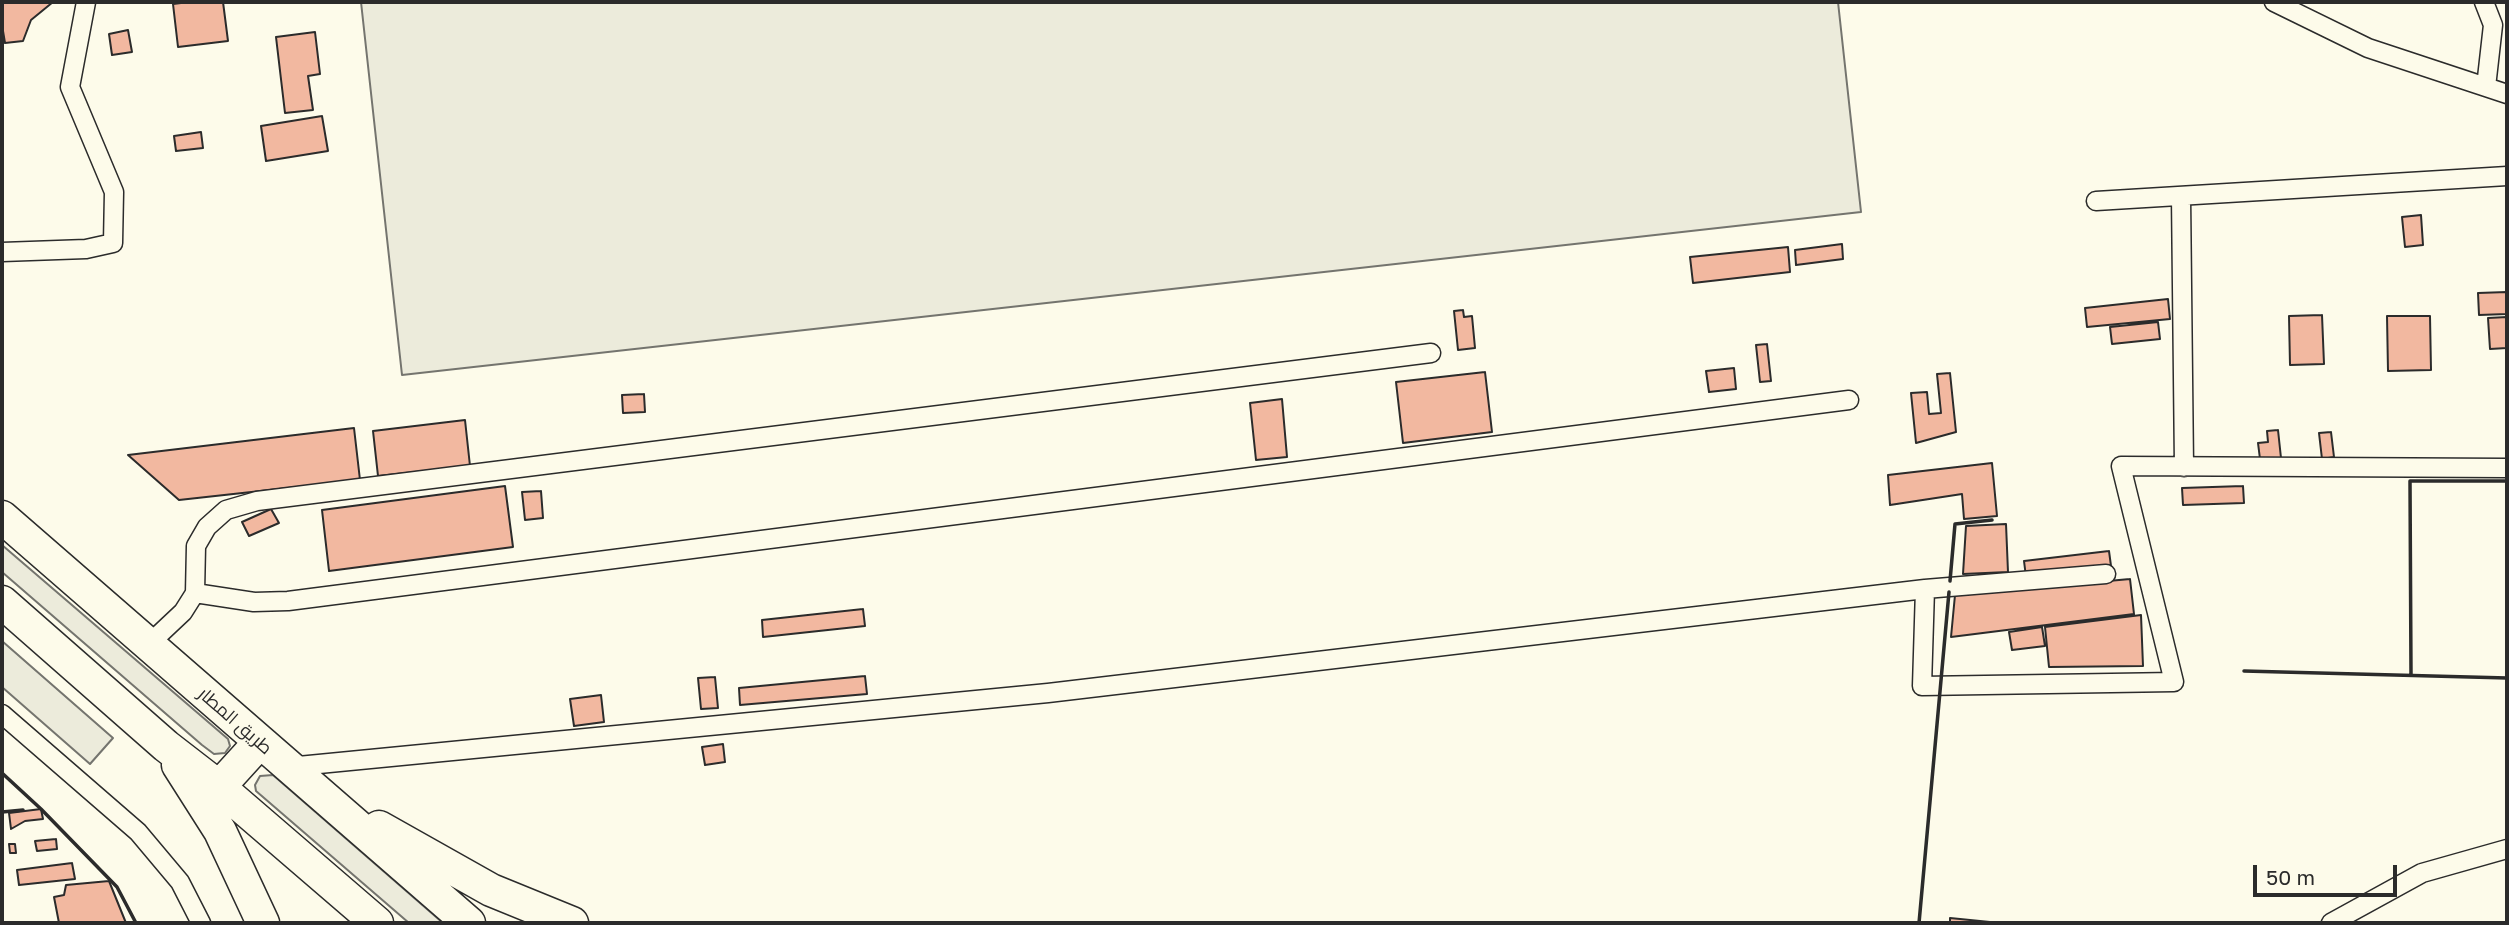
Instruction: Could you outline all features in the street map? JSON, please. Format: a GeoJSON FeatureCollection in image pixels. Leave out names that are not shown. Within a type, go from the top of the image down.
{"type":"FeatureCollection","features":[{"type":"Feature","properties":{"kind":"highway","name":"طريق المطار"},"geometry":{"type":"LineString","coordinates":[[2,517],[469,923]]}},
{"type":"Feature","properties":{"kind":"highway"},"geometry":{"type":"LineString","coordinates":[[2,602],[166,746],[219,787],[377,923]]}},
{"type":"Feature","properties":{"kind":"highway"},"geometry":{"type":"LineString","coordinates":[[219,787],[259,743]]}},
{"type":"Feature","properties":{"kind":"highway"},"geometry":{"type":"LineString","coordinates":[[166,746],[220,831],[262,923]]}},
{"type":"Feature","properties":{"kind":"highway"},"geometry":{"type":"LineString","coordinates":[[320,794],[491,890],[572,923]]}},
{"type":"Feature","properties":{"kind":"street"},"geometry":{"type":"LineString","coordinates":[[2,251],[86,249],[113,243],[114,192],[70,87],[86,2]]}},
{"type":"Feature","properties":{"kind":"street"},"geometry":{"type":"LineString","coordinates":[[2274,2],[2368,48],[2507,94]]}},
{"type":"Feature","properties":{"kind":"street"},"geometry":{"type":"LineString","coordinates":[[2484,2],[2493,25],[2486,87]]}},
{"type":"Feature","properties":{"kind":"street"},"geometry":{"type":"LineString","coordinates":[[2096,201],[2507,176]]}},
{"type":"Feature","properties":{"kind":"street"},"geometry":{"type":"LineString","coordinates":[[2181,196],[2184,467]]}},
{"type":"Feature","properties":{"kind":"street"},"geometry":{"type":"LineString","coordinates":[[149,644],[183,611],[195,593],[195,546],[207,527],[226,510],[257,500],[1431,353]]}},
{"type":"Feature","properties":{"kind":"street"},"geometry":{"type":"LineString","coordinates":[[195,593],[254,602],[288,601],[1849,400]]}},
{"type":"Feature","properties":{"kind":"street"},"geometry":{"type":"LineString","coordinates":[[1925,589],[1922,686],[2174,682],[2120,466],[2507,468]]}},
{"type":"Feature","properties":{"kind":"street"},"geometry":{"type":"LineString","coordinates":[[288,767],[1048,693],[1925,589],[2106,574]]}},
{"type":"Feature","properties":{"kind":"street"},"geometry":{"type":"LineString","coordinates":[[2,714],[138,832],[180,882],[201,923]]}},
{"type":"Feature","properties":{"kind":"street"},"geometry":{"type":"LineString","coordinates":[[2331,923],[2422,873],[2507,849]]}},
{"type":"Feature","properties":{"kind":"shaded area"},"geometry":{"type":"Polygon","coordinates":[[[361,2],[1838,2],[1861,212],[402,375],[361,2]]]}},
{"type":"Feature","properties":{"kind":"shaded area"},"geometry":{"type":"Polygon","coordinates":[[[2,545],[228,739],[230,746],[225,753],[214,754],[202,745],[2,572],[2,545]]]}},
{"type":"Feature","properties":{"kind":"shaded area"},"geometry":{"type":"Polygon","coordinates":[[[2,641],[113,738],[90,764],[2,687],[2,641]]]}},
{"type":"Feature","properties":{"kind":"shaded area"},"geometry":{"type":"Polygon","coordinates":[[[273,775],[443,923],[409,923],[256,791],[255,785],[260,776],[273,775]]]}},
{"type":"Feature","properties":{"kind":"building"},"geometry":{"type":"Polygon","coordinates":[[[2,2],[53,2],[31,20],[23,41],[5,43],[2,2]]]}},
{"type":"Feature","properties":{"kind":"building"},"geometry":{"type":"Polygon","coordinates":[[[223,2],[228,41],[178,47],[173,4],[223,2]]]}},
{"type":"Feature","properties":{"kind":"building"},"geometry":{"type":"Polygon","coordinates":[[[128,30],[132,52],[112,55],[109,34],[128,30]]]}},
{"type":"Feature","properties":{"kind":"building"},"geometry":{"type":"Polygon","coordinates":[[[315,32],[320,74],[308,76],[313,110],[285,113],[276,37],[315,32]]]}},
{"type":"Feature","properties":{"kind":"building"},"geometry":{"type":"Polygon","coordinates":[[[322,116],[328,151],[266,161],[261,126],[322,116]]]}},
{"type":"Feature","properties":{"kind":"building"},"geometry":{"type":"Polygon","coordinates":[[[201,132],[203,148],[176,151],[174,136],[201,132]]]}},
{"type":"Feature","properties":{"kind":"building"},"geometry":{"type":"Polygon","coordinates":[[[2421,215],[2423,245],[2405,247],[2402,217],[2421,215]]]}},
{"type":"Feature","properties":{"kind":"building"},"geometry":{"type":"Polygon","coordinates":[[[1842,244],[1843,259],[1796,265],[1795,250],[1842,244]]]}},
{"type":"Feature","properties":{"kind":"building"},"geometry":{"type":"Polygon","coordinates":[[[1788,247],[1790,272],[1693,283],[1690,257],[1788,247]]]}},
{"type":"Feature","properties":{"kind":"building"},"geometry":{"type":"Polygon","coordinates":[[[2507,292],[2507,314],[2479,315],[2478,293],[2507,292]]]}},
{"type":"Feature","properties":{"kind":"building"},"geometry":{"type":"Polygon","coordinates":[[[2168,299],[2170,319],[2087,327],[2085,308],[2168,299]]]}},
{"type":"Feature","properties":{"kind":"building"},"geometry":{"type":"Polygon","coordinates":[[[1463,310],[1464,317],[1472,316],[1475,348],[1458,350],[1454,311],[1463,310]]]}},
{"type":"Feature","properties":{"kind":"building"},"geometry":{"type":"Polygon","coordinates":[[[2322,315],[2324,364],[2290,365],[2289,316],[2322,315]]]}},
{"type":"Feature","properties":{"kind":"building"},"geometry":{"type":"Polygon","coordinates":[[[2387,316],[2430,316],[2431,370],[2388,371],[2387,316]]]}},
{"type":"Feature","properties":{"kind":"building"},"geometry":{"type":"Polygon","coordinates":[[[2507,317],[2507,348],[2490,349],[2488,318],[2507,317]]]}},
{"type":"Feature","properties":{"kind":"building"},"geometry":{"type":"Polygon","coordinates":[[[2158,322],[2160,339],[2112,344],[2110,327],[2158,322]]]}},
{"type":"Feature","properties":{"kind":"building"},"geometry":{"type":"Polygon","coordinates":[[[1767,344],[1771,381],[1760,382],[1756,345],[1767,344]]]}},
{"type":"Feature","properties":{"kind":"building"},"geometry":{"type":"Polygon","coordinates":[[[1734,368],[1736,389],[1709,392],[1706,371],[1734,368]]]}},
{"type":"Feature","properties":{"kind":"building"},"geometry":{"type":"Polygon","coordinates":[[[1485,372],[1492,432],[1403,443],[1396,382],[1485,372]]]}},
{"type":"Feature","properties":{"kind":"building"},"geometry":{"type":"Polygon","coordinates":[[[1950,373],[1956,432],[1916,443],[1911,393],[1927,392],[1929,414],[1941,413],[1937,374],[1950,373]]]}},
{"type":"Feature","properties":{"kind":"building"},"geometry":{"type":"Polygon","coordinates":[[[644,394],[645,412],[623,413],[622,395],[644,394]]]}},
{"type":"Feature","properties":{"kind":"building"},"geometry":{"type":"Polygon","coordinates":[[[1282,399],[1287,457],[1256,460],[1250,403],[1282,399]]]}},
{"type":"Feature","properties":{"kind":"building"},"geometry":{"type":"Polygon","coordinates":[[[465,420],[470,466],[378,476],[373,431],[465,420]]]}},
{"type":"Feature","properties":{"kind":"building"},"geometry":{"type":"Polygon","coordinates":[[[354,428],[360,480],[179,500],[128,455],[354,428]]]}},
{"type":"Feature","properties":{"kind":"building"},"geometry":{"type":"Polygon","coordinates":[[[2278,430],[2281,458],[2260,459],[2258,443],[2268,442],[2267,431],[2278,430]]]}},
{"type":"Feature","properties":{"kind":"building"},"geometry":{"type":"Polygon","coordinates":[[[2331,432],[2334,457],[2322,459],[2319,433],[2331,432]]]}},
{"type":"Feature","properties":{"kind":"building"},"geometry":{"type":"Polygon","coordinates":[[[1992,463],[1997,516],[1964,519],[1962,494],[1890,505],[1888,475],[1992,463]]]}},
{"type":"Feature","properties":{"kind":"building"},"geometry":{"type":"Polygon","coordinates":[[[505,486],[513,547],[329,571],[322,510],[505,486]]]}},
{"type":"Feature","properties":{"kind":"building"},"geometry":{"type":"Polygon","coordinates":[[[2243,486],[2244,503],[2183,505],[2182,488],[2243,486]]]}},
{"type":"Feature","properties":{"kind":"building"},"geometry":{"type":"Polygon","coordinates":[[[541,491],[543,518],[525,520],[522,492],[541,491]]]}},
{"type":"Feature","properties":{"kind":"building"},"geometry":{"type":"Polygon","coordinates":[[[271,509],[279,523],[249,536],[242,522],[271,509]]]}},
{"type":"Feature","properties":{"kind":"building"},"geometry":{"type":"Polygon","coordinates":[[[2006,524],[2008,572],[1963,574],[1966,526],[2006,524]]]}},
{"type":"Feature","properties":{"kind":"building"},"geometry":{"type":"Polygon","coordinates":[[[2109,551],[2111,566],[2026,577],[2024,561],[2109,551]]]}},
{"type":"Feature","properties":{"kind":"building"},"geometry":{"type":"Polygon","coordinates":[[[2130,579],[2134,614],[1951,637],[1955,595],[2130,579]]]}},
{"type":"Feature","properties":{"kind":"building"},"geometry":{"type":"Polygon","coordinates":[[[863,609],[865,626],[763,637],[762,620],[863,609]]]}},
{"type":"Feature","properties":{"kind":"building"},"geometry":{"type":"Polygon","coordinates":[[[2141,615],[2143,666],[2049,667],[2045,627],[2141,615]]]}},
{"type":"Feature","properties":{"kind":"building"},"geometry":{"type":"Polygon","coordinates":[[[2042,627],[2045,646],[2012,650],[2009,632],[2042,627]]]}},
{"type":"Feature","properties":{"kind":"building"},"geometry":{"type":"Polygon","coordinates":[[[865,676],[867,694],[740,705],[739,688],[865,676]]]}},
{"type":"Feature","properties":{"kind":"building"},"geometry":{"type":"Polygon","coordinates":[[[715,677],[718,708],[701,709],[698,678],[715,677]]]}},
{"type":"Feature","properties":{"kind":"building"},"geometry":{"type":"Polygon","coordinates":[[[601,695],[604,722],[574,726],[570,699],[601,695]]]}},
{"type":"Feature","properties":{"kind":"building"},"geometry":{"type":"Polygon","coordinates":[[[723,744],[725,762],[705,765],[702,747],[723,744]]]}},
{"type":"Feature","properties":{"kind":"building"},"geometry":{"type":"Polygon","coordinates":[[[41,809],[43,819],[25,821],[11,829],[9,813],[41,809]]]}},
{"type":"Feature","properties":{"kind":"building"},"geometry":{"type":"Polygon","coordinates":[[[56,839],[57,849],[37,851],[35,841],[56,839]]]}},
{"type":"Feature","properties":{"kind":"building"},"geometry":{"type":"Polygon","coordinates":[[[9,844],[15,844],[16,853],[10,853],[9,844]]]}},
{"type":"Feature","properties":{"kind":"building"},"geometry":{"type":"Polygon","coordinates":[[[72,863],[75,879],[19,885],[17,870],[72,863]]]}},
{"type":"Feature","properties":{"kind":"building"},"geometry":{"type":"Polygon","coordinates":[[[109,881],[126,923],[59,923],[54,897],[64,895],[66,885],[109,881]]]}},
{"type":"Feature","properties":{"kind":"building"},"geometry":{"type":"Polygon","coordinates":[[[1950,918],[2000,923],[1950,923],[1950,918]]]}},
{"type":"Feature","properties":{"kind":"wall"},"geometry":{"type":"LineString","coordinates":[[2411,674],[2410,481],[2507,481]]}},
{"type":"Feature","properties":{"kind":"wall"},"geometry":{"type":"LineString","coordinates":[[2507,481],[2507,516]]}},
{"type":"Feature","properties":{"kind":"wall"},"geometry":{"type":"LineString","coordinates":[[1950,581],[1955,524],[1992,520]]}},
{"type":"Feature","properties":{"kind":"wall"},"geometry":{"type":"LineString","coordinates":[[1919,923],[1949,592]]}},
{"type":"Feature","properties":{"kind":"wall"},"geometry":{"type":"LineString","coordinates":[[2244,671],[2507,678]]}},
{"type":"Feature","properties":{"kind":"wall"},"geometry":{"type":"LineString","coordinates":[[2,773],[117,887],[136,923]]}},
{"type":"Feature","properties":{"kind":"wall"},"geometry":{"type":"LineString","coordinates":[[2,812],[23,810]]}}]}
